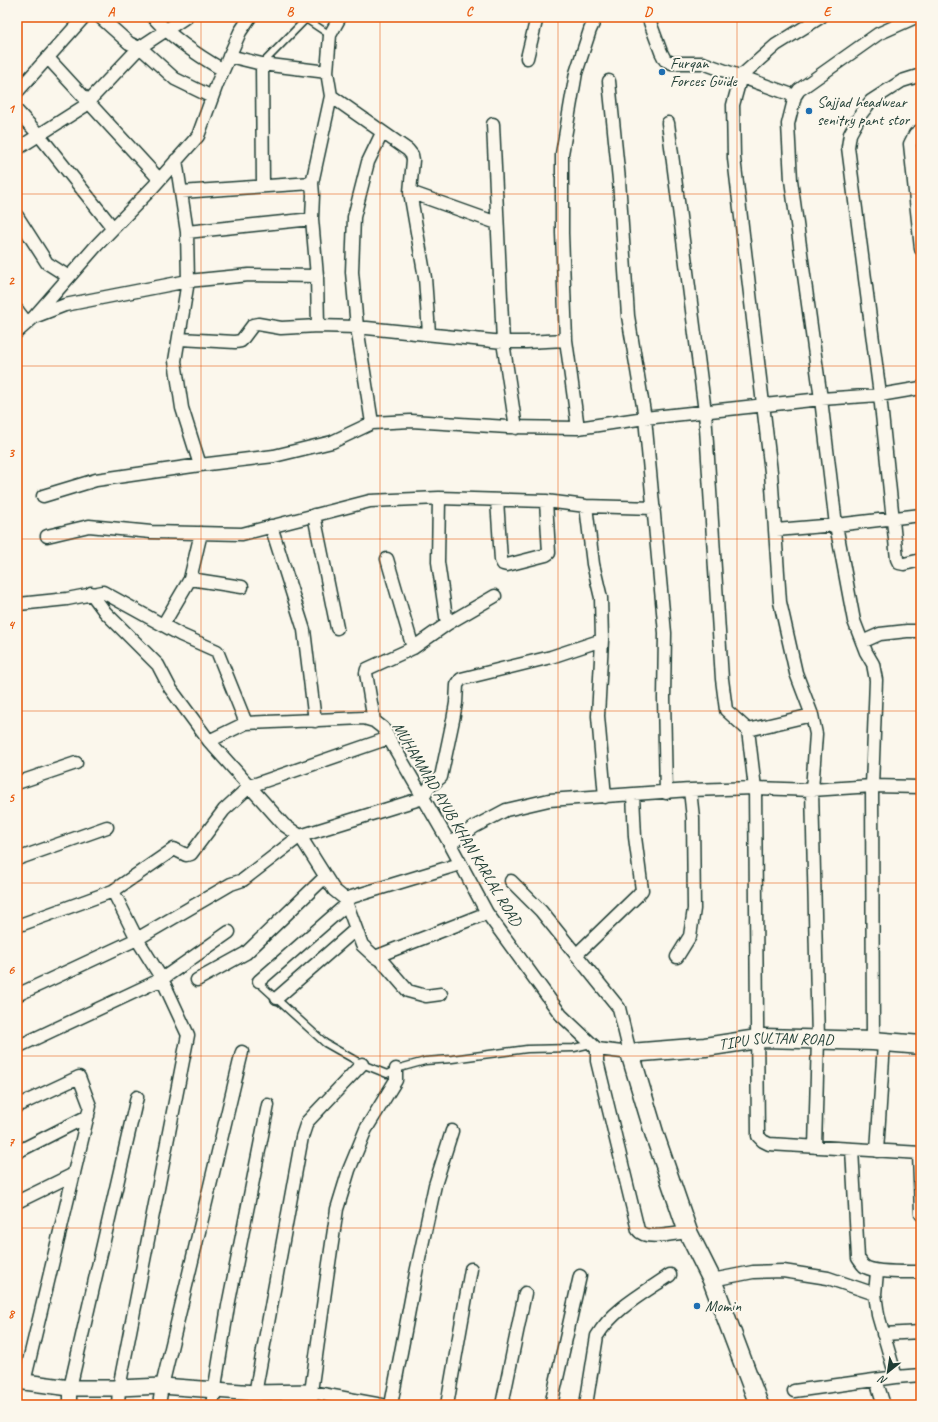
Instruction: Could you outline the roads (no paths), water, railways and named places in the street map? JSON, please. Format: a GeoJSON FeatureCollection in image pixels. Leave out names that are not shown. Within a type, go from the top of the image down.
{"type":"FeatureCollection","features":[{"type":"Feature","properties":{"kind":"main road","name":"TIPU SULTAN ROAD"},"geometry":{"type":"LineString","coordinates":[[630,1053],[705,1047],[764,1038],[818,1039],[921,1045]]}},
{"type":"Feature","properties":{"kind":"main road"},"geometry":{"type":"LineString","coordinates":[[630,1053],[655,1136],[688,1232],[712,1280],[759,1405]]}},
{"type":"Feature","properties":{"kind":"street"},"geometry":{"type":"LineString","coordinates":[[17,92],[84,17]]}},
{"type":"Feature","properties":{"kind":"street"},"geometry":{"type":"LineString","coordinates":[[100,17],[129,43],[139,48],[175,79],[212,97]]}},
{"type":"Feature","properties":{"kind":"street"},"geometry":{"type":"LineString","coordinates":[[153,17],[165,30],[198,56],[223,70]]}},
{"type":"Feature","properties":{"kind":"street"},"geometry":{"type":"LineString","coordinates":[[17,149],[84,107],[139,48],[186,17]]}},
{"type":"Feature","properties":{"kind":"street"},"geometry":{"type":"LineString","coordinates":[[17,332],[30,320],[198,136],[229,56],[240,32],[250,17]]}},
{"type":"Feature","properties":{"kind":"street"},"geometry":{"type":"LineString","coordinates":[[318,326],[317,276],[312,219],[312,183],[331,96],[327,72],[330,35],[340,17]]}},
{"type":"Feature","properties":{"kind":"street"},"geometry":{"type":"LineString","coordinates":[[527,58],[537,17]]}},
{"type":"Feature","properties":{"kind":"street"},"geometry":{"type":"LineString","coordinates":[[578,428],[566,340],[562,233],[562,154],[576,73],[590,30],[596,17]]}},
{"type":"Feature","properties":{"kind":"street"},"geometry":{"type":"LineString","coordinates":[[648,17],[665,60],[672,63],[703,63],[796,96]]}},
{"type":"Feature","properties":{"kind":"street"},"geometry":{"type":"LineString","coordinates":[[877,1151],[879,1042],[872,786],[876,680],[873,664],[854,621],[836,525],[822,399],[791,180],[788,124],[798,90],[878,34],[916,17]]}},
{"type":"Feature","properties":{"kind":"street"},"geometry":{"type":"LineString","coordinates":[[815,1147],[818,1039],[812,790],[816,734],[812,715],[796,673],[780,602],[776,530],[764,405],[734,158],[733,105],[741,76],[776,45],[819,18]]}},
{"type":"Feature","properties":{"kind":"street"},"geometry":{"type":"LineString","coordinates":[[229,56],[262,64],[327,72]]}},
{"type":"Feature","properties":{"kind":"street"},"geometry":{"type":"LineString","coordinates":[[48,58],[159,180]]}},
{"type":"Feature","properties":{"kind":"street"},"geometry":{"type":"LineString","coordinates":[[262,64],[263,185]]}},
{"type":"Feature","properties":{"kind":"street"},"geometry":{"type":"LineString","coordinates":[[921,75],[902,81],[871,101],[861,114],[850,134],[848,147],[880,395],[896,559],[899,563],[904,564],[921,560]]}},
{"type":"Feature","properties":{"kind":"street"},"geometry":{"type":"LineString","coordinates":[[609,81],[619,180],[628,316],[645,418],[665,633],[664,698],[666,793]]}},
{"type":"Feature","properties":{"kind":"street"},"geometry":{"type":"LineString","coordinates":[[331,96],[408,150],[412,155],[413,160],[410,192],[425,278],[429,333]]}},
{"type":"Feature","properties":{"kind":"street"},"geometry":{"type":"LineString","coordinates":[[17,111],[39,135],[113,228]]}},
{"type":"Feature","properties":{"kind":"street"},"geometry":{"type":"LineString","coordinates":[[668,123],[705,412],[722,679],[726,710],[748,730],[755,788],[758,1136],[769,1144],[920,1153],[921,1214]]}},
{"type":"Feature","properties":{"kind":"street"},"geometry":{"type":"LineString","coordinates":[[493,124],[503,342],[516,428]]}},
{"type":"Feature","properties":{"kind":"street"},"geometry":{"type":"LineString","coordinates":[[921,130],[915,134],[910,144],[921,249]]}},
{"type":"Feature","properties":{"kind":"street"},"geometry":{"type":"LineString","coordinates":[[372,423],[357,327],[352,272],[354,217],[368,162],[382,133]]}},
{"type":"Feature","properties":{"kind":"street"},"geometry":{"type":"LineString","coordinates":[[176,160],[187,232],[188,281],[180,339],[175,361],[182,408],[200,464]]}},
{"type":"Feature","properties":{"kind":"street"},"geometry":{"type":"LineString","coordinates":[[181,192],[263,185],[312,183]]}},
{"type":"Feature","properties":{"kind":"street"},"geometry":{"type":"LineString","coordinates":[[410,192],[497,223]]}},
{"type":"Feature","properties":{"kind":"street"},"geometry":{"type":"LineString","coordinates":[[17,216],[47,263],[69,277]]}},
{"type":"Feature","properties":{"kind":"street"},"geometry":{"type":"LineString","coordinates":[[187,232],[312,219]]}},
{"type":"Feature","properties":{"kind":"street"},"geometry":{"type":"LineString","coordinates":[[30,320],[65,305],[188,281],[249,275],[317,276]]}},
{"type":"Feature","properties":{"kind":"street"},"geometry":{"type":"LineString","coordinates":[[17,310],[30,320]]}},
{"type":"Feature","properties":{"kind":"street"},"geometry":{"type":"LineString","coordinates":[[180,339],[241,341],[253,325],[258,324],[281,328],[318,326],[357,327],[429,333],[503,342],[566,340]]}},
{"type":"Feature","properties":{"kind":"street"},"geometry":{"type":"LineString","coordinates":[[43,496],[96,480],[200,464],[274,456],[332,442],[372,423],[411,421],[516,428],[578,428],[645,418],[822,399],[880,395],[921,388]]}},
{"type":"Feature","properties":{"kind":"street"},"geometry":{"type":"LineString","coordinates":[[47,536],[89,526],[151,532],[242,534],[370,501],[439,498],[546,501],[586,506],[654,508]]}},
{"type":"Feature","properties":{"kind":"street"},"geometry":{"type":"LineString","coordinates":[[439,498],[438,562],[447,624]]}},
{"type":"Feature","properties":{"kind":"street"},"geometry":{"type":"LineString","coordinates":[[497,500],[501,560],[503,564],[507,565],[549,553],[546,501]]}},
{"type":"Feature","properties":{"kind":"street"},"geometry":{"type":"LineString","coordinates":[[586,506],[593,564],[601,598],[602,640],[598,716],[605,796]]}},
{"type":"Feature","properties":{"kind":"street"},"geometry":{"type":"LineString","coordinates":[[314,515],[337,628]]}},
{"type":"Feature","properties":{"kind":"street"},"geometry":{"type":"LineString","coordinates":[[776,530],[836,525],[921,515]]}},
{"type":"Feature","properties":{"kind":"street"},"geometry":{"type":"LineString","coordinates":[[271,526],[304,630],[315,721]]}},
{"type":"Feature","properties":{"kind":"street"},"geometry":{"type":"LineString","coordinates":[[163,625],[190,579],[200,533]]}},
{"type":"Feature","properties":{"kind":"street"},"geometry":{"type":"LineString","coordinates":[[387,559],[413,648]]}},
{"type":"Feature","properties":{"kind":"street"},"geometry":{"type":"LineString","coordinates":[[190,579],[242,587]]}},
{"type":"Feature","properties":{"kind":"street"},"geometry":{"type":"LineString","coordinates":[[19,604],[67,599],[91,593],[103,592],[181,635],[217,651],[246,723]]}},
{"type":"Feature","properties":{"kind":"street"},"geometry":{"type":"LineString","coordinates":[[91,593],[105,612],[158,665],[170,688],[209,741],[284,825],[300,836],[334,890],[346,901],[362,944],[382,962],[408,991],[426,996],[441,994]]}},
{"type":"Feature","properties":{"kind":"street"},"geometry":{"type":"LineString","coordinates":[[374,721],[366,673],[367,669],[413,648],[447,624],[495,596]]}},
{"type":"Feature","properties":{"kind":"street"},"geometry":{"type":"LineString","coordinates":[[862,642],[880,634],[921,631]]}},
{"type":"Feature","properties":{"kind":"street"},"geometry":{"type":"LineString","coordinates":[[17,995],[137,939],[230,884],[243,880],[300,836],[423,798],[430,786],[441,777],[446,760],[454,714],[457,685],[461,679],[551,657],[602,640]]}},
{"type":"Feature","properties":{"kind":"street"},"geometry":{"type":"LineString","coordinates":[[748,730],[812,715]]}},
{"type":"Feature","properties":{"kind":"street","name":"MUHAMMAD AYUB KHAN KARLAL ROAD"},"geometry":{"type":"LineString","coordinates":[[209,741],[246,723],[364,718],[374,721],[383,728],[450,844],[487,913],[561,1015],[595,1046]]}},
{"type":"Feature","properties":{"kind":"street"},"geometry":{"type":"LineString","coordinates":[[17,926],[113,891],[174,849],[186,855],[191,854],[224,810],[250,786],[389,738]]}},
{"type":"Feature","properties":{"kind":"street"},"geometry":{"type":"LineString","coordinates":[[17,783],[76,763]]}},
{"type":"Feature","properties":{"kind":"street"},"geometry":{"type":"LineString","coordinates":[[450,844],[474,827],[506,810],[549,800],[666,793],[690,790],[755,788],[812,790],[872,786],[921,787]]}},
{"type":"Feature","properties":{"kind":"street"},"geometry":{"type":"LineString","coordinates":[[677,957],[690,936],[694,909],[693,818],[690,790]]}},
{"type":"Feature","properties":{"kind":"street"},"geometry":{"type":"LineString","coordinates":[[576,954],[642,890],[635,837],[633,795]]}},
{"type":"Feature","properties":{"kind":"street"},"geometry":{"type":"LineString","coordinates":[[17,858],[107,827]]}},
{"type":"Feature","properties":{"kind":"street"},"geometry":{"type":"LineString","coordinates":[[258,981],[346,901],[460,864]]}},
{"type":"Feature","properties":{"kind":"street"},"geometry":{"type":"LineString","coordinates":[[197,980],[246,953],[326,877]]}},
{"type":"Feature","properties":{"kind":"street"},"geometry":{"type":"LineString","coordinates":[[511,881],[541,911],[619,1008],[630,1053],[595,1046],[640,1234],[648,1236],[688,1232]]}},
{"type":"Feature","properties":{"kind":"street"},"geometry":{"type":"LineString","coordinates":[[113,891],[137,939],[162,980],[188,1036],[119,1388],[118,1405]]}},
{"type":"Feature","properties":{"kind":"street"},"geometry":{"type":"LineString","coordinates":[[375,957],[487,913]]}},
{"type":"Feature","properties":{"kind":"street"},"geometry":{"type":"LineString","coordinates":[[277,998],[356,929]]}},
{"type":"Feature","properties":{"kind":"street"},"geometry":{"type":"LineString","coordinates":[[17,1047],[162,980],[229,932]]}},
{"type":"Feature","properties":{"kind":"street"},"geometry":{"type":"LineString","coordinates":[[159,1405],[162,1386],[242,1052]]}},
{"type":"Feature","properties":{"kind":"street"},"geometry":{"type":"LineString","coordinates":[[254,1399],[302,1137],[307,1122],[362,1064]]}},
{"type":"Feature","properties":{"kind":"street"},"geometry":{"type":"LineString","coordinates":[[310,1399],[326,1277],[337,1209],[349,1170],[366,1129],[396,1080],[396,1069]]}},
{"type":"Feature","properties":{"kind":"street"},"geometry":{"type":"LineString","coordinates":[[17,1106],[79,1077],[90,1106],[74,1174],[20,1381],[70,1388],[162,1386],[213,1398],[310,1399],[382,1405]]}},
{"type":"Feature","properties":{"kind":"street"},"geometry":{"type":"LineString","coordinates":[[70,1405],[70,1388],[137,1096]]}},
{"type":"Feature","properties":{"kind":"street"},"geometry":{"type":"LineString","coordinates":[[213,1398],[228,1306],[268,1105]]}},
{"type":"Feature","properties":{"kind":"street"},"geometry":{"type":"LineString","coordinates":[[17,1152],[88,1116]]}},
{"type":"Feature","properties":{"kind":"street"},"geometry":{"type":"LineString","coordinates":[[391,1405],[435,1185],[452,1131]]}},
{"type":"Feature","properties":{"kind":"street"},"geometry":{"type":"LineString","coordinates":[[852,1149],[858,1258],[864,1267],[877,1272],[921,1272]]}},
{"type":"Feature","properties":{"kind":"street"},"geometry":{"type":"LineString","coordinates":[[17,1202],[74,1174]]}},
{"type":"Feature","properties":{"kind":"street"},"geometry":{"type":"LineString","coordinates":[[447,1405],[471,1268]]}},
{"type":"Feature","properties":{"kind":"street"},"geometry":{"type":"LineString","coordinates":[[712,1280],[753,1272],[783,1271],[828,1278],[875,1294]]}},
{"type":"Feature","properties":{"kind":"street"},"geometry":{"type":"LineString","coordinates":[[877,1272],[875,1294],[878,1315],[896,1377]]}},
{"type":"Feature","properties":{"kind":"street"},"geometry":{"type":"LineString","coordinates":[[586,1405],[597,1336],[600,1331],[617,1312],[670,1275]]}},
{"type":"Feature","properties":{"kind":"street"},"geometry":{"type":"LineString","coordinates":[[551,1405],[580,1276]]}},
{"type":"Feature","properties":{"kind":"street"},"geometry":{"type":"LineString","coordinates":[[502,1405],[525,1293]]}},
{"type":"Feature","properties":{"kind":"street"},"geometry":{"type":"LineString","coordinates":[[883,1334],[921,1332]]}},
{"type":"Feature","properties":{"kind":"street"},"geometry":{"type":"LineString","coordinates":[[794,1391],[921,1375]]}},
{"type":"Feature","properties":{"kind":"street"},"geometry":{"type":"LineString","coordinates":[[876,1380],[884,1405]]}},
{"type":"Feature","properties":{"kind":"lane"},"geometry":{"type":"LineString","coordinates":[[262,64],[306,19],[330,35]]}},
{"type":"Feature","properties":{"kind":"lane"},"geometry":{"type":"LineString","coordinates":[[258,981],[325,1043],[362,1064],[387,1074],[396,1069],[425,1061],[527,1049],[595,1046]]}},
{"type":"Feature","properties":{"kind":"place","name":"Furqan Forces Guide"},"geometry":{"type":"Point","coordinates":[662,72]}},
{"type":"Feature","properties":{"kind":"place","name":"Sajjad headwear senitry pant stor"},"geometry":{"type":"Point","coordinates":[809,111]}},
{"type":"Feature","properties":{"kind":"place","name":"Momin"},"geometry":{"type":"Point","coordinates":[697,1306]}}]}
